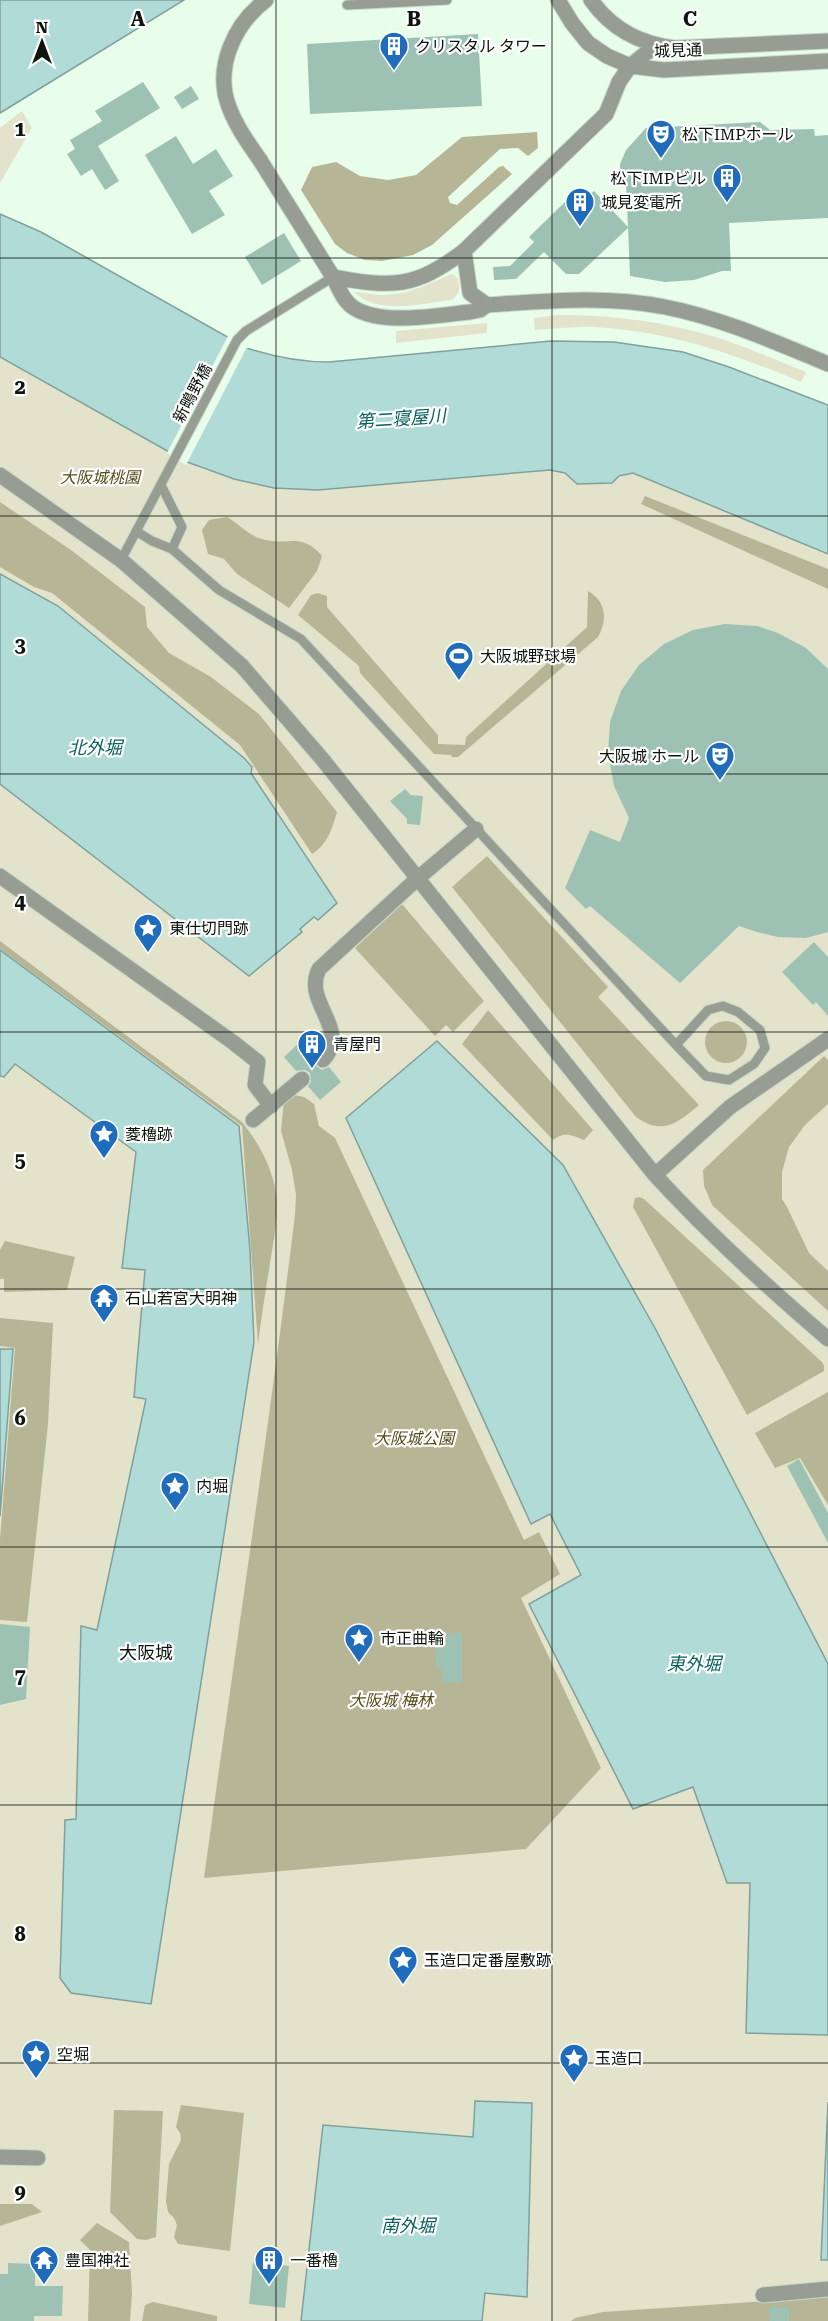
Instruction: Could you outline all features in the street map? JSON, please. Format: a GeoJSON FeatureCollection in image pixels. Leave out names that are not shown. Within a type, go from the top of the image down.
{"type":"FeatureCollection","features":[{"type":"Feature","properties":{"kind":"street"},"geometry":{"type":"LineString","coordinates":[[266,0],[243,21],[232,40],[225,71],[225,94],[228,105],[240,130],[333,277],[343,297],[353,308],[374,316],[470,312],[488,305],[581,299],[634,302],[664,306],[719,322],[828,364]]}},
{"type":"Feature","properties":{"kind":"street","name":"城見通"},"geometry":{"type":"LineString","coordinates":[[558,0],[588,43],[630,66],[664,70],[828,61]]}},
{"type":"Feature","properties":{"kind":"street","name":"城見通"},"geometry":{"type":"LineString","coordinates":[[591,0],[627,34],[655,46],[675,48],[828,41]]}},
{"type":"Feature","properties":{"kind":"street"},"geometry":{"type":"LineString","coordinates":[[333,277],[370,284],[410,282],[443,267],[464,251],[606,114],[619,82],[630,66],[655,46]]}},
{"type":"Feature","properties":{"kind":"street"},"geometry":{"type":"LineString","coordinates":[[464,251],[470,293],[488,305]]}},
{"type":"Feature","properties":{"kind":"street"},"geometry":{"type":"LineString","coordinates":[[0,475],[121,560],[242,666],[323,760],[655,1175],[692,1215],[769,1289],[828,1339]]}},
{"type":"Feature","properties":{"kind":"street"},"geometry":{"type":"LineString","coordinates":[[323,1060],[329,1054],[333,1036],[315,992],[315,976],[319,969],[418,878],[476,829]]}},
{"type":"Feature","properties":{"kind":"street"},"geometry":{"type":"LineString","coordinates":[[0,876],[234,1042],[258,1062],[255,1085],[271,1106]]}},
{"type":"Feature","properties":{"kind":"street"},"geometry":{"type":"LineString","coordinates":[[655,1175],[730,1107],[828,1040]]}},
{"type":"Feature","properties":{"kind":"street"},"geometry":{"type":"LineString","coordinates":[[253,1120],[302,1078]]}},
{"type":"Feature","properties":{"kind":"street"},"geometry":{"type":"LineString","coordinates":[[0,2157],[38,2158]]}},
{"type":"Feature","properties":{"kind":"street"},"geometry":{"type":"LineString","coordinates":[[763,2295],[828,2289]]}},
{"type":"Feature","properties":{"kind":"lane"},"geometry":{"type":"LineString","coordinates":[[347,5],[447,0]]}},
{"type":"Feature","properties":{"kind":"lane","name":"新鴫野橋"},"geometry":{"type":"LineString","coordinates":[[121,560],[237,340],[333,277]]}},
{"type":"Feature","properties":{"kind":"lane"},"geometry":{"type":"LineString","coordinates":[[161,485],[182,527],[172,549]]}},
{"type":"Feature","properties":{"kind":"lane"},"geometry":{"type":"LineString","coordinates":[[136,531],[172,549],[219,590],[301,639],[676,1045],[706,1076],[729,1080],[754,1064],[765,1048],[760,1030],[738,1012],[723,1006],[708,1010],[676,1045]]}},
{"type":"Feature","properties":{"kind":"green space"},"geometry":{"type":"Polygon","coordinates":[[[22,111],[32,128],[0,183],[0,128],[22,111]]]}},
{"type":"Feature","properties":{"kind":"green space"},"geometry":{"type":"Polygon","coordinates":[[[537,132],[538,148],[528,156],[518,148],[500,149],[448,197],[450,203],[457,205],[499,167],[503,166],[512,174],[432,245],[413,255],[382,261],[365,260],[347,253],[335,244],[301,190],[312,167],[336,162],[360,176],[388,180],[416,175],[462,137],[537,132]]]}},
{"type":"Feature","properties":{"kind":"green space"},"geometry":{"type":"Polygon","coordinates":[[[451,274],[457,279],[459,287],[459,292],[452,300],[388,306],[376,304],[354,292],[391,295],[418,288],[451,274]]]}},
{"type":"Feature","properties":{"kind":"green space"},"geometry":{"type":"Polygon","coordinates":[[[557,315],[624,318],[673,326],[734,343],[806,372],[801,382],[725,353],[650,334],[595,327],[535,330],[534,318],[557,315]]]}},
{"type":"Feature","properties":{"kind":"green space"},"geometry":{"type":"Polygon","coordinates":[[[487,323],[487,333],[396,343],[396,331],[487,323]]]}},
{"type":"Feature","properties":{"kind":"green space","name":"大阪城公園"},"geometry":{"type":"Polygon","coordinates":[[[0,357],[202,469],[234,479],[274,488],[318,490],[550,470],[560,471],[575,480],[615,479],[633,473],[828,554],[828,2321],[0,2321],[0,357]]]}},
{"type":"Feature","properties":{"kind":"green space"},"geometry":{"type":"Polygon","coordinates":[[[645,496],[828,569],[828,589],[641,504],[645,496]]]}},
{"type":"Feature","properties":{"kind":"green space"},"geometry":{"type":"Polygon","coordinates":[[[0,502],[71,550],[145,607],[147,627],[169,653],[211,677],[259,714],[337,812],[329,836],[322,846],[312,854],[240,745],[52,593],[34,587],[0,567],[0,502]]]}},
{"type":"Feature","properties":{"kind":"green space"},"geometry":{"type":"Polygon","coordinates":[[[227,517],[259,538],[307,544],[322,556],[317,571],[289,608],[237,574],[224,559],[208,554],[202,530],[209,520],[227,517]]]}},
{"type":"Feature","properties":{"kind":"green space"},"geometry":{"type":"Polygon","coordinates":[[[588,591],[599,600],[604,611],[603,624],[598,637],[458,757],[434,754],[360,673],[359,666],[298,615],[311,595],[318,593],[327,596],[327,607],[438,735],[438,744],[465,745],[466,737],[587,627],[588,591]]]}},
{"type":"Feature","properties":{"kind":"green space"},"geometry":{"type":"Polygon","coordinates":[[[487,856],[608,987],[598,997],[699,1105],[677,1122],[669,1125],[654,1126],[636,1117],[452,887],[487,856]]]}},
{"type":"Feature","properties":{"kind":"green space"},"geometry":{"type":"Polygon","coordinates":[[[402,904],[484,1001],[453,1032],[446,1025],[435,1036],[355,948],[402,904]]]}},
{"type":"Feature","properties":{"kind":"green space"},"geometry":{"type":"Polygon","coordinates":[[[0,941],[242,1122],[252,1136],[272,1175],[277,1204],[258,1344],[242,1126],[0,949],[0,941]]]}},
{"type":"Feature","properties":{"kind":"green space"},"geometry":{"type":"Polygon","coordinates":[[[488,1010],[593,1130],[584,1140],[572,1135],[564,1135],[553,1140],[462,1044],[488,1010]]]}},
{"type":"Feature","properties":{"kind":"green space"},"geometry":{"type":"Polygon","coordinates":[[[726,1021],[741,1027],[747,1042],[741,1057],[726,1063],[711,1057],[705,1042],[711,1027],[726,1021]]]}},
{"type":"Feature","properties":{"kind":"green space"},"geometry":{"type":"Polygon","coordinates":[[[824,1056],[828,1060],[828,1104],[805,1125],[789,1147],[782,1172],[782,1199],[809,1253],[828,1271],[828,1311],[712,1205],[704,1186],[703,1170],[824,1056]]]}},
{"type":"Feature","properties":{"kind":"green space","name":"大阪城 梅林"},"geometry":{"type":"Polygon","coordinates":[[[290,1094],[304,1097],[314,1104],[319,1126],[335,1138],[524,1540],[539,1532],[560,1574],[521,1598],[601,1768],[526,1849],[204,1878],[295,1215],[296,1195],[292,1170],[281,1131],[284,1100],[290,1094]]]}},
{"type":"Feature","properties":{"kind":"green space"},"geometry":{"type":"Polygon","coordinates":[[[635,1198],[644,1199],[822,1362],[824,1371],[747,1415],[633,1207],[635,1198]]]}},
{"type":"Feature","properties":{"kind":"green space"},"geometry":{"type":"Polygon","coordinates":[[[5,1241],[75,1257],[67,1290],[4,1292],[4,1279],[0,1279],[0,1250],[5,1241]]]}},
{"type":"Feature","properties":{"kind":"green space"},"geometry":{"type":"Polygon","coordinates":[[[0,1318],[53,1323],[48,1424],[27,1622],[0,1620],[0,1539],[15,1348],[0,1346],[0,1318]]]}},
{"type":"Feature","properties":{"kind":"green space"},"geometry":{"type":"Polygon","coordinates":[[[828,1392],[828,1505],[800,1458],[775,1468],[755,1433],[828,1392]]]}},
{"type":"Feature","properties":{"kind":"green space"},"geometry":{"type":"Polygon","coordinates":[[[181,2105],[244,2113],[230,2251],[178,2244],[174,2237],[177,2225],[168,2212],[166,2201],[169,2164],[181,2140],[176,2127],[181,2105]]]}},
{"type":"Feature","properties":{"kind":"green space"},"geometry":{"type":"Polygon","coordinates":[[[114,2110],[163,2111],[156,2237],[146,2240],[137,2239],[110,2212],[114,2110]]]}},
{"type":"Feature","properties":{"kind":"green space"},"geometry":{"type":"Polygon","coordinates":[[[0,2204],[32,2204],[42,2212],[0,2226],[0,2204]]]}},
{"type":"Feature","properties":{"kind":"green space"},"geometry":{"type":"Polygon","coordinates":[[[97,2223],[129,2242],[132,2294],[130,2321],[88,2321],[90,2250],[80,2240],[97,2223]]]}},
{"type":"Feature","properties":{"kind":"green space"},"geometry":{"type":"Polygon","coordinates":[[[828,2297],[828,2321],[571,2321],[575,2318],[603,2312],[828,2297]]]}},
{"type":"Feature","properties":{"kind":"green space"},"geometry":{"type":"Polygon","coordinates":[[[153,2302],[217,2316],[217,2321],[142,2321],[145,2305],[153,2302]]]}},
{"type":"Feature","properties":{"kind":"water"},"geometry":{"type":"Polygon","coordinates":[[[0,0],[184,0],[0,113],[0,0]]]}},
{"type":"Feature","properties":{"kind":"water","name":"第二寝屋川"},"geometry":{"type":"Polygon","coordinates":[[[0,214],[41,232],[247,348],[278,356],[329,362],[551,341],[614,342],[683,352],[828,405],[828,554],[633,473],[619,476],[612,483],[577,484],[565,473],[550,470],[318,490],[274,488],[234,479],[187,462],[0,357],[0,214]]]}},
{"type":"Feature","properties":{"kind":"water","name":"北外堀"},"geometry":{"type":"Polygon","coordinates":[[[0,574],[58,606],[244,758],[252,767],[251,773],[337,903],[318,920],[314,917],[300,929],[302,932],[249,976],[0,784],[0,574]]]}},
{"type":"Feature","properties":{"kind":"water","name":"内堀"},"geometry":{"type":"Polygon","coordinates":[[[0,950],[239,1126],[250,1250],[254,1342],[151,2004],[71,1993],[60,1978],[65,1820],[76,1819],[81,1626],[97,1630],[146,1399],[134,1397],[145,1270],[122,1268],[136,1152],[15,1064],[4,1077],[0,1076],[0,950]]]}},
{"type":"Feature","properties":{"kind":"water","name":"東外堀"},"geometry":{"type":"Polygon","coordinates":[[[437,1041],[563,1165],[656,1330],[828,1664],[828,2035],[746,2033],[750,1883],[727,1883],[693,1787],[633,1809],[529,1604],[581,1575],[550,1514],[531,1524],[346,1118],[437,1041]]]}},
{"type":"Feature","properties":{"kind":"water"},"geometry":{"type":"Polygon","coordinates":[[[0,1349],[13,1349],[0,1516],[0,1349]]]}},
{"type":"Feature","properties":{"kind":"water","name":"南外堀"},"geometry":{"type":"Polygon","coordinates":[[[475,2101],[532,2103],[527,2297],[485,2293],[482,2321],[301,2321],[323,2125],[473,2137],[475,2101]]]}},
{"type":"Feature","properties":{"kind":"water"},"geometry":{"type":"Polygon","coordinates":[[[828,2102],[828,2260],[821,2260],[828,2102]]]}},
{"type":"Feature","properties":{"kind":"pier"},"geometry":{"type":"Polygon","coordinates":[[[229,334],[251,346],[246,349],[186,465],[167,453],[229,334]]]}},
{"type":"Feature","properties":{"kind":"building","name":"クリスタル タワー"},"geometry":{"type":"Polygon","coordinates":[[[478,34],[482,106],[310,114],[307,44],[478,34]]]}},
{"type":"Feature","properties":{"kind":"building"},"geometry":{"type":"Polygon","coordinates":[[[143,82],[160,108],[98,146],[119,181],[105,190],[92,169],[81,176],[67,154],[75,149],[70,140],[102,121],[95,111],[143,82]]]}},
{"type":"Feature","properties":{"kind":"building"},"geometry":{"type":"Polygon","coordinates":[[[191,86],[199,99],[182,109],[174,97],[191,86]]]}},
{"type":"Feature","properties":{"kind":"building","name":"松下IMPビル"},"geometry":{"type":"Polygon","coordinates":[[[760,122],[770,130],[814,129],[815,136],[828,135],[828,218],[729,223],[731,271],[722,271],[694,280],[665,282],[630,276],[628,228],[579,274],[566,274],[544,252],[516,279],[494,280],[493,267],[510,266],[534,242],[529,237],[567,200],[575,208],[594,191],[628,227],[626,187],[621,177],[620,164],[626,150],[646,128],[760,122]]]}},
{"type":"Feature","properties":{"kind":"building"},"geometry":{"type":"Polygon","coordinates":[[[176,136],[193,164],[216,149],[233,176],[209,191],[225,215],[192,234],[145,155],[176,136]]]}},
{"type":"Feature","properties":{"kind":"building"},"geometry":{"type":"Polygon","coordinates":[[[284,233],[301,261],[262,285],[245,257],[284,233]]]}},
{"type":"Feature","properties":{"kind":"building","name":"大阪城 ホール"},"geometry":{"type":"Polygon","coordinates":[[[725,624],[757,626],[778,633],[806,648],[828,669],[828,932],[806,938],[778,937],[739,926],[680,983],[590,906],[586,909],[565,888],[590,830],[620,842],[629,818],[614,786],[608,754],[610,722],[621,691],[639,665],[664,644],[693,630],[725,624]]]}},
{"type":"Feature","properties":{"kind":"building"},"geometry":{"type":"Polygon","coordinates":[[[405,789],[411,795],[423,796],[420,825],[407,824],[407,819],[390,801],[405,789]]]}},
{"type":"Feature","properties":{"kind":"building"},"geometry":{"type":"Polygon","coordinates":[[[814,942],[828,957],[828,1016],[816,1002],[813,1005],[782,972],[814,942]]]}},
{"type":"Feature","properties":{"kind":"building","name":"青屋門"},"geometry":{"type":"Polygon","coordinates":[[[303,1039],[316,1053],[313,1059],[315,1065],[322,1070],[329,1067],[341,1082],[320,1100],[308,1086],[311,1082],[310,1073],[305,1070],[296,1071],[284,1057],[303,1039]]]}},
{"type":"Feature","properties":{"kind":"building"},"geometry":{"type":"Polygon","coordinates":[[[799,1459],[828,1513],[828,1543],[787,1466],[799,1459]]]}},
{"type":"Feature","properties":{"kind":"building"},"geometry":{"type":"Polygon","coordinates":[[[0,1624],[30,1627],[26,1699],[0,1705],[0,1624]]]}},
{"type":"Feature","properties":{"kind":"building"},"geometry":{"type":"Polygon","coordinates":[[[462,1633],[462,1682],[443,1683],[442,1668],[436,1667],[435,1634],[462,1633]]]}},
{"type":"Feature","properties":{"kind":"building","name":"一番櫓"},"geometry":{"type":"Polygon","coordinates":[[[253,2262],[289,2266],[285,2308],[249,2304],[253,2262]]]}},
{"type":"Feature","properties":{"kind":"building"},"geometry":{"type":"Polygon","coordinates":[[[8,2263],[35,2264],[35,2286],[63,2286],[62,2316],[34,2316],[34,2321],[0,2321],[0,2274],[8,2274],[8,2263]]]}},
{"type":"Feature","properties":{"kind":"building"},"geometry":{"type":"Polygon","coordinates":[[[769,2307],[789,2307],[789,2321],[770,2321],[769,2307]]]}},
{"type":"Feature","properties":{"kind":"place","name":"クリスタル タワー"},"geometry":{"type":"Point","coordinates":[394,72]}},
{"type":"Feature","properties":{"kind":"place","name":"松下IMPホール"},"geometry":{"type":"Point","coordinates":[661,160]}},
{"type":"Feature","properties":{"kind":"place","name":"松下IMPビル"},"geometry":{"type":"Point","coordinates":[727,204]}},
{"type":"Feature","properties":{"kind":"place","name":"城見変電所"},"geometry":{"type":"Point","coordinates":[580,228]}},
{"type":"Feature","properties":{"kind":"place","name":"大阪城野球場"},"geometry":{"type":"Point","coordinates":[459,682]}},
{"type":"Feature","properties":{"kind":"place","name":"大阪城 ホール"},"geometry":{"type":"Point","coordinates":[720,782]}},
{"type":"Feature","properties":{"kind":"place","name":"東仕切門跡"},"geometry":{"type":"Point","coordinates":[148,954]}},
{"type":"Feature","properties":{"kind":"place","name":"青屋門"},"geometry":{"type":"Point","coordinates":[312,1070]}},
{"type":"Feature","properties":{"kind":"place","name":"菱櫓跡"},"geometry":{"type":"Point","coordinates":[104,1160]}},
{"type":"Feature","properties":{"kind":"place","name":"石山若宮大明神"},"geometry":{"type":"Point","coordinates":[104,1324]}},
{"type":"Feature","properties":{"kind":"place","name":"内堀"},"geometry":{"type":"Point","coordinates":[175,1512]}},
{"type":"Feature","properties":{"kind":"place","name":"市正曲輪"},"geometry":{"type":"Point","coordinates":[359,1664]}},
{"type":"Feature","properties":{"kind":"place","name":"玉造口定番屋敷跡"},"geometry":{"type":"Point","coordinates":[403,1986]}},
{"type":"Feature","properties":{"kind":"place","name":"空堀"},"geometry":{"type":"Point","coordinates":[36,2080]}},
{"type":"Feature","properties":{"kind":"place","name":"玉造口"},"geometry":{"type":"Point","coordinates":[574,2084]}},
{"type":"Feature","properties":{"kind":"place","name":"豊国神社"},"geometry":{"type":"Point","coordinates":[44,2286]}},
{"type":"Feature","properties":{"kind":"place","name":"一番櫓"},"geometry":{"type":"Point","coordinates":[269,2286]}},
{"type":"Feature","properties":{"kind":"district","name":"大阪城"},"geometry":{"type":"Point","coordinates":[146,1653]}},
{"type":"Feature","properties":{"kind":"park label","name":"大阪城桃園"},"geometry":{"type":"Point","coordinates":[100,477]}}]}
